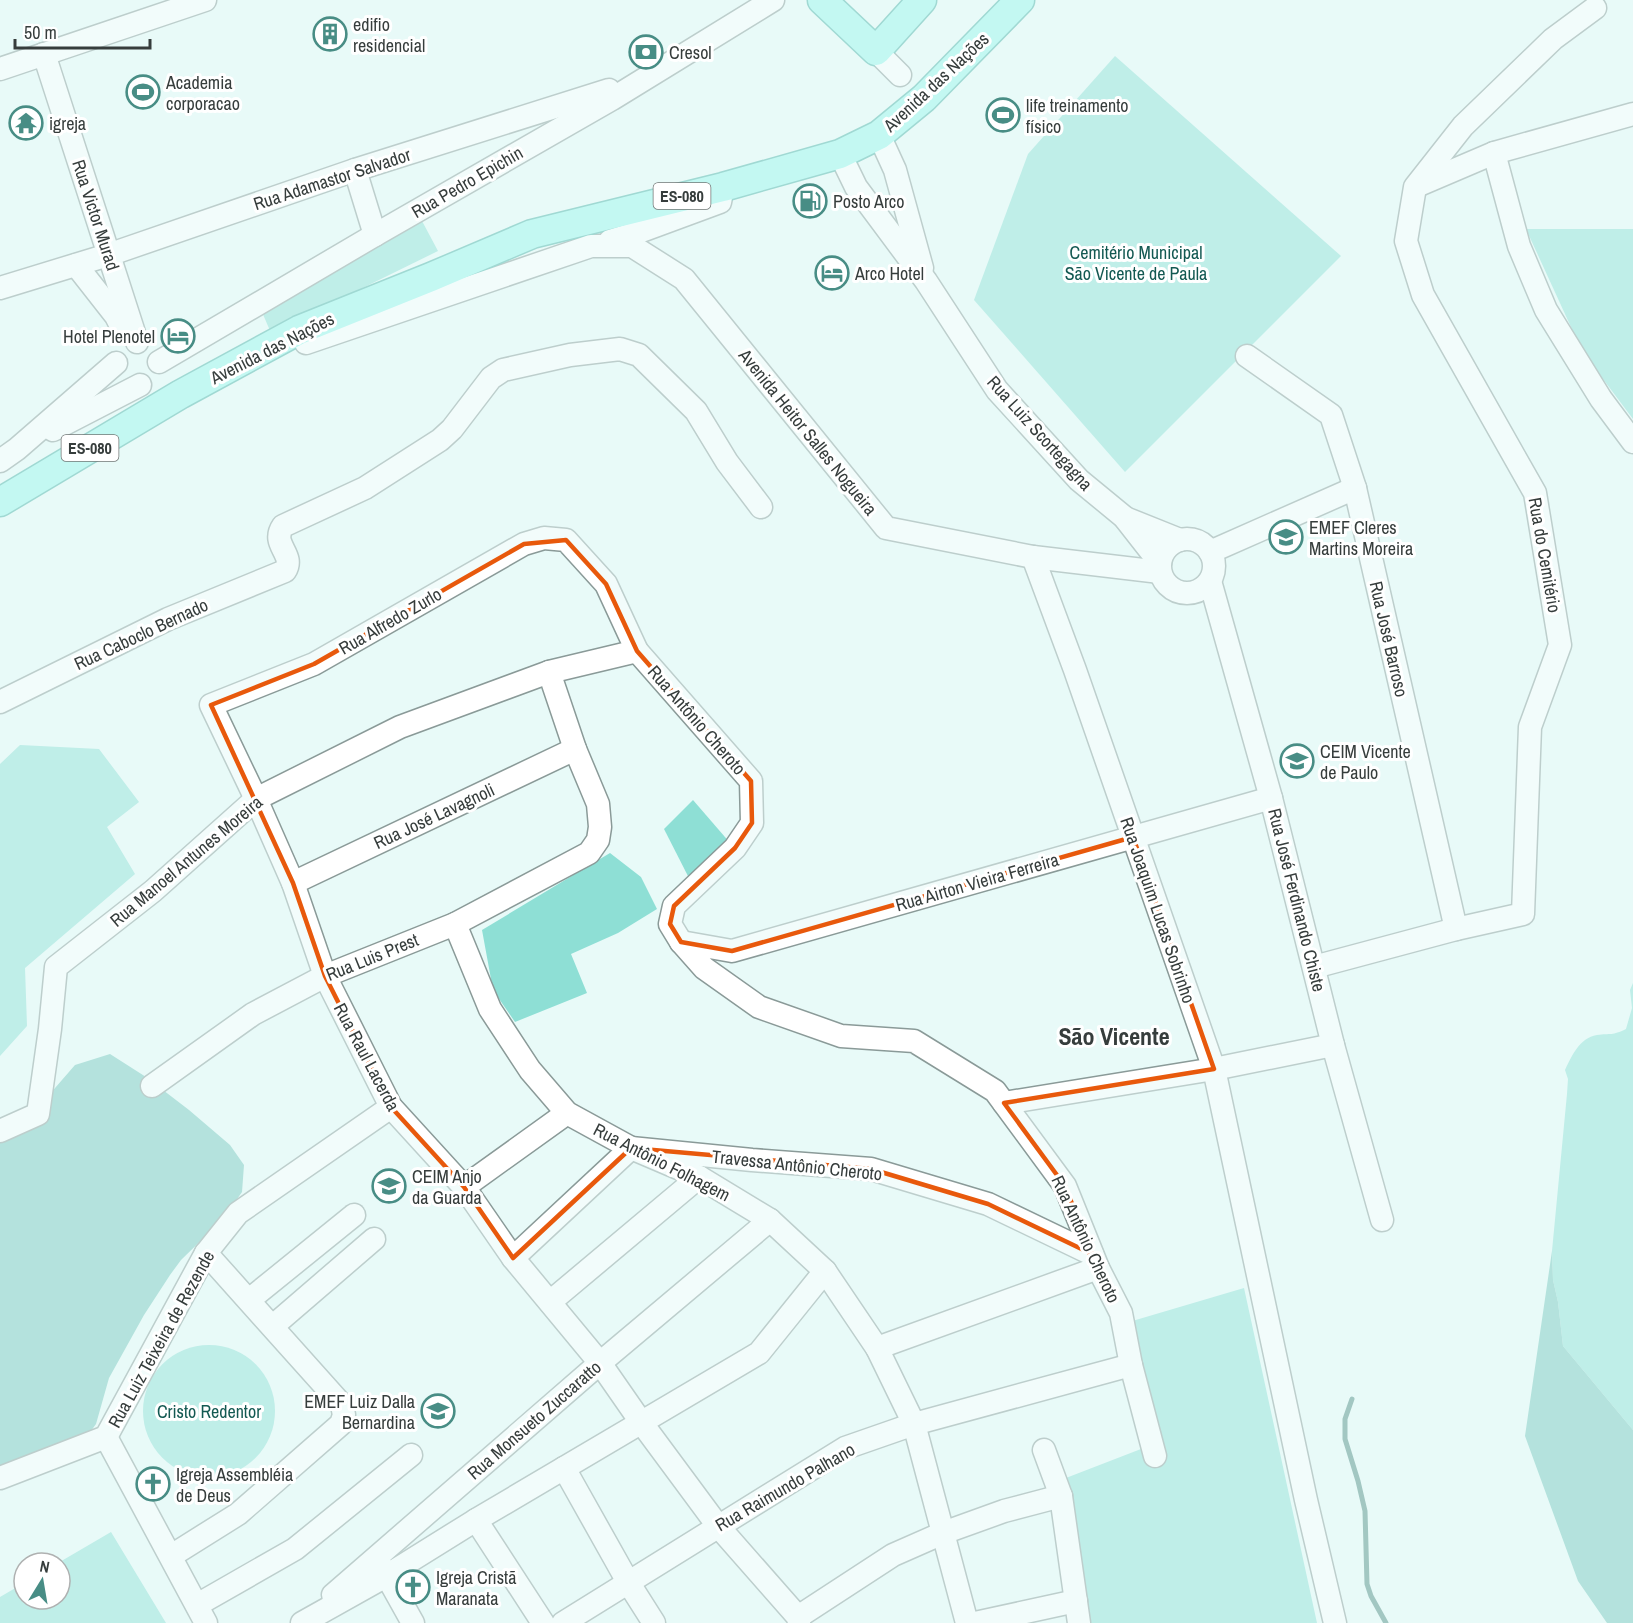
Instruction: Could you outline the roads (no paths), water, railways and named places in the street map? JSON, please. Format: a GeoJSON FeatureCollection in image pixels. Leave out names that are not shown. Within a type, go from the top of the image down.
{"type":"FeatureCollection","features":[{"type":"Feature","properties":{"kind":"main road"},"geometry":{"type":"LineString","coordinates":[[822,0],[876,51],[922,0]]}},
{"type":"Feature","properties":{"kind":"main road","name":"Avenida das Nações"},"geometry":{"type":"LineString","coordinates":[[0,502],[181,394],[298,330],[532,234],[840,154],[879,135],[924,98],[1020,0]]}},
{"type":"Feature","properties":{"kind":"main road","name":"Avenida das Nações"},"geometry":{"type":"LineString","coordinates":[[181,394],[306,343],[431,277]]}},
{"type":"Feature","properties":{"kind":"street"},"geometry":{"type":"LineString","coordinates":[[0,69],[205,0]]}},
{"type":"Feature","properties":{"kind":"street","name":"Rua Pedro Epichin"},"geometry":{"type":"LineString","coordinates":[[159,362],[609,95],[663,68],[773,0]]}},
{"type":"Feature","properties":{"kind":"street"},"geometry":{"type":"LineString","coordinates":[[1414,187],[1463,126],[1553,39],[1595,8]]}},
{"type":"Feature","properties":{"kind":"street"},"geometry":{"type":"LineString","coordinates":[[876,51],[900,75]]}},
{"type":"Feature","properties":{"kind":"street","name":"Rua Victor Murad"},"geometry":{"type":"LineString","coordinates":[[44,54],[108,255],[122,314],[134,343]]}},
{"type":"Feature","properties":{"kind":"street","name":"Rua Adamastor Salvador"},"geometry":{"type":"LineString","coordinates":[[0,288],[108,255],[355,170],[609,95]]}},
{"type":"Feature","properties":{"kind":"street"},"geometry":{"type":"LineString","coordinates":[[1414,187],[1494,153],[1631,118]]}},
{"type":"Feature","properties":{"kind":"street","name":"Rua Luiz Scortegagna"},"geometry":{"type":"LineString","coordinates":[[879,135],[895,170],[926,281]]}},
{"type":"Feature","properties":{"kind":"street"},"geometry":{"type":"LineString","coordinates":[[1494,153],[1519,246],[1546,310],[1601,399],[1633,442]]}},
{"type":"Feature","properties":{"kind":"street","name":"Rua Luiz Scortegagna"},"geometry":{"type":"LineString","coordinates":[[840,154],[856,187],[926,281],[997,390],[1079,480],[1124,517],[1160,568]]}},
{"type":"Feature","properties":{"kind":"street"},"geometry":{"type":"LineString","coordinates":[[355,170],[375,235]]}},
{"type":"Feature","properties":{"kind":"street"},"geometry":{"type":"LineString","coordinates":[[306,343],[591,246],[634,239],[720,202],[723,186]]}},
{"type":"Feature","properties":{"kind":"street","name":"Rua do Cemitério"},"geometry":{"type":"LineString","coordinates":[[1414,187],[1406,241],[1408,250],[1423,295],[1535,493],[1560,645],[1530,728],[1522,914],[1456,929]]}},
{"type":"Feature","properties":{"kind":"street","name":"Avenida Heitor Salles Nogueira"},"geometry":{"type":"LineString","coordinates":[[634,239],[684,279],[886,528],[1033,557],[1160,568]]}},
{"type":"Feature","properties":{"kind":"street","name":"Rua Victor Murad"},"geometry":{"type":"LineString","coordinates":[[76,265],[122,314]]}},
{"type":"Feature","properties":{"kind":"street"},"geometry":{"type":"LineString","coordinates":[[134,343],[144,343],[154,350],[159,362],[156,375],[151,380],[8,455],[116,363],[120,351],[134,343]]}},
{"type":"Feature","properties":{"kind":"street","name":"Rua Caboclo Bernado"},"geometry":{"type":"LineString","coordinates":[[0,702],[168,619],[285,571],[288,559],[279,542],[279,532],[283,526],[365,488],[440,440],[452,429],[491,378],[503,370],[570,355],[620,349],[639,355],[696,411],[727,462],[761,507]]}},
{"type":"Feature","properties":{"kind":"street","name":"Rua José Barroso"},"geometry":{"type":"LineString","coordinates":[[1247,356],[1331,415],[1354,488],[1456,929]]}},
{"type":"Feature","properties":{"kind":"street"},"geometry":{"type":"LineString","coordinates":[[116,363],[126,381],[140,384]]}},
{"type":"Feature","properties":{"kind":"street"},"geometry":{"type":"LineString","coordinates":[[1210,552],[1354,488]]}},
{"type":"Feature","properties":{"kind":"street","name":"Rua Luiz Scortegagna"},"geometry":{"type":"LineString","coordinates":[[1124,517],[1180,540]]}},
{"type":"Feature","properties":{"kind":"street","name":"Rua Alfredo Zurlo"},"geometry":{"type":"LineString","coordinates":[[211,705],[314,664],[524,544],[544,538],[566,540]]}},
{"type":"Feature","properties":{"kind":"street","name":"Rua Antônio Cheroto"},"geometry":{"type":"LineString","coordinates":[[566,540],[606,584],[637,651],[751,782],[752,823],[735,848],[674,906],[670,924],[681,942],[704,968],[759,1007],[841,1036],[914,1041],[995,1091],[1065,1186],[1095,1261],[1121,1313],[1131,1365],[1155,1456]]}},
{"type":"Feature","properties":{"kind":"street"},"geometry":{"type":"LineString","coordinates":[[1180,540],[1195,541],[1204,545],[1210,552],[1214,567],[1210,581],[1203,588],[1187,593],[1176,592],[1168,587],[1160,568],[1162,556],[1167,548],[1180,540]]}},
{"type":"Feature","properties":{"kind":"street","name":"Rua Joaquim Lucas Sobrinho"},"geometry":{"type":"LineString","coordinates":[[1033,557],[1075,670],[1214,1069],[1306,1500],[1335,1623]]}},
{"type":"Feature","properties":{"kind":"street","name":"Rua José Ferdinando Chiste"},"geometry":{"type":"LineString","coordinates":[[1210,581],[1271,798],[1333,1045],[1382,1220]]}},
{"type":"Feature","properties":{"kind":"street","name":"Rua Manoel Antunes Moreira"},"geometry":{"type":"LineString","coordinates":[[0,1131],[38,1114],[56,967],[153,891],[256,800],[400,727],[549,672],[637,651]]}},
{"type":"Feature","properties":{"kind":"street"},"geometry":{"type":"LineString","coordinates":[[549,672],[575,749]]}},
{"type":"Feature","properties":{"kind":"street","name":"Rua Raul Lacerda"},"geometry":{"type":"LineString","coordinates":[[211,705],[292,883],[325,976],[391,1107],[464,1188],[513,1258],[600,1363],[718,1526],[798,1620]]}},
{"type":"Feature","properties":{"kind":"street","name":"Rua Luis Prest"},"geometry":{"type":"LineString","coordinates":[[152,1086],[253,1014],[325,976],[454,924],[589,853],[598,840],[600,827],[598,804],[575,749]]}},
{"type":"Feature","properties":{"kind":"street","name":"Rua José Lavagnoli"},"geometry":{"type":"LineString","coordinates":[[292,883],[575,749]]}},
{"type":"Feature","properties":{"kind":"street","name":"Rua Airton Vieira Ferreira"},"geometry":{"type":"LineString","coordinates":[[681,942],[732,951],[1271,798]]}},
{"type":"Feature","properties":{"kind":"street","name":"Rua Antônio Folhagem"},"geometry":{"type":"LineString","coordinates":[[454,924],[490,1009],[530,1070],[567,1113],[631,1148],[699,1177],[770,1220],[825,1271],[877,1348],[914,1424],[967,1623]]}},
{"type":"Feature","properties":{"kind":"street"},"geometry":{"type":"LineString","coordinates":[[1314,967],[1456,929]]}},
{"type":"Feature","properties":{"kind":"street"},"geometry":{"type":"LineString","coordinates":[[1004,1103],[1214,1069],[1333,1045]]}},
{"type":"Feature","properties":{"kind":"street","name":"Rua Luiz Teixeira de Rezende"},"geometry":{"type":"LineString","coordinates":[[0,1478],[106,1437],[206,1253],[238,1213],[391,1107]]}},
{"type":"Feature","properties":{"kind":"street"},"geometry":{"type":"LineString","coordinates":[[464,1188],[567,1113]]}},
{"type":"Feature","properties":{"kind":"street"},"geometry":{"type":"LineString","coordinates":[[513,1258],[631,1148]]}},
{"type":"Feature","properties":{"kind":"street","name":"Travessa Antônio Cheroto"},"geometry":{"type":"LineString","coordinates":[[631,1148],[871,1169],[988,1204],[1095,1261]]}},
{"type":"Feature","properties":{"kind":"street"},"geometry":{"type":"LineString","coordinates":[[550,1302],[699,1177]]}},
{"type":"Feature","properties":{"kind":"street"},"geometry":{"type":"LineString","coordinates":[[249,1300],[354,1215]]}},
{"type":"Feature","properties":{"kind":"street","name":"Rua Monsueto Zuccaratto"},"geometry":{"type":"LineString","coordinates":[[301,1623],[381,1567],[600,1363],[770,1220]]}},
{"type":"Feature","properties":{"kind":"street"},"geometry":{"type":"LineString","coordinates":[[273,1326],[374,1239]]}},
{"type":"Feature","properties":{"kind":"street"},"geometry":{"type":"LineString","coordinates":[[171,1556],[238,1514],[341,1425],[344,1415],[342,1405],[206,1253]]}},
{"type":"Feature","properties":{"kind":"street"},"geometry":{"type":"LineString","coordinates":[[877,1348],[1095,1261]]}},
{"type":"Feature","properties":{"kind":"street","name":"Rua Monsueto Zuccaratto"},"geometry":{"type":"LineString","coordinates":[[381,1567],[476,1520],[759,1353],[825,1271]]}},
{"type":"Feature","properties":{"kind":"street","name":"Rua Raimundo Palhano"},"geometry":{"type":"LineString","coordinates":[[563,1623],[845,1448],[914,1424],[1131,1365]]}},
{"type":"Feature","properties":{"kind":"street"},"geometry":{"type":"LineString","coordinates":[[106,1437],[202,1614],[295,1549],[411,1455]]}},
{"type":"Feature","properties":{"kind":"street"},"geometry":{"type":"LineString","coordinates":[[1044,1450],[1061,1496],[1078,1623]]}},
{"type":"Feature","properties":{"kind":"street"},"geometry":{"type":"LineString","coordinates":[[564,1468],[628,1582],[654,1623]]}},
{"type":"Feature","properties":{"kind":"street"},"geometry":{"type":"LineString","coordinates":[[798,1620],[893,1555],[943,1533],[1004,1511],[1061,1496]]}},
{"type":"Feature","properties":{"kind":"street"},"geometry":{"type":"LineString","coordinates":[[476,1520],[543,1623]]}},
{"type":"Feature","properties":{"kind":"street"},"geometry":{"type":"LineString","coordinates":[[381,1567],[413,1623]]}},
{"type":"Feature","properties":{"kind":"street"},"geometry":{"type":"LineString","coordinates":[[975,1623],[1076,1601]]}},
{"type":"Feature","properties":{"kind":"waterway"},"geometry":{"type":"LineString","coordinates":[[1352,1399],[1345,1419],[1345,1439],[1365,1511],[1367,1584],[1386,1623]]}},
{"type":"Feature","properties":{"kind":"place","name":"edifio residencial"},"geometry":{"type":"Point","coordinates":[330,34]}},
{"type":"Feature","properties":{"kind":"place","name":"Cresol"},"geometry":{"type":"Point","coordinates":[646,52]}},
{"type":"Feature","properties":{"kind":"place","name":"Academia corporacao"},"geometry":{"type":"Point","coordinates":[143,92]}},
{"type":"Feature","properties":{"kind":"place","name":"life treinamento físico"},"geometry":{"type":"Point","coordinates":[1003,115]}},
{"type":"Feature","properties":{"kind":"place","name":"igreja"},"geometry":{"type":"Point","coordinates":[26,123]}},
{"type":"Feature","properties":{"kind":"place","name":"Posto Arco"},"geometry":{"type":"Point","coordinates":[810,201]}},
{"type":"Feature","properties":{"kind":"place","name":"Arco Hotel"},"geometry":{"type":"Point","coordinates":[832,273]}},
{"type":"Feature","properties":{"kind":"place","name":"Hotel Plenotel"},"geometry":{"type":"Point","coordinates":[178,336]}},
{"type":"Feature","properties":{"kind":"place","name":"EMEF Cleres Martins Moreira"},"geometry":{"type":"Point","coordinates":[1286,537]}},
{"type":"Feature","properties":{"kind":"place","name":"CEIM Vicente de Paulo"},"geometry":{"type":"Point","coordinates":[1297,761]}},
{"type":"Feature","properties":{"kind":"place","name":"CEIM Anjo da Guarda"},"geometry":{"type":"Point","coordinates":[389,1186]}},
{"type":"Feature","properties":{"kind":"place","name":"EMEF Luiz Dalla Bernardina"},"geometry":{"type":"Point","coordinates":[438,1411]}},
{"type":"Feature","properties":{"kind":"place","name":"Igreja Assembléia de Deus"},"geometry":{"type":"Point","coordinates":[153,1484]}},
{"type":"Feature","properties":{"kind":"place","name":"Igreja Cristã Maranata"},"geometry":{"type":"Point","coordinates":[413,1587]}},
{"type":"Feature","properties":{"kind":"district","name":"São Vicente"},"geometry":{"type":"Point","coordinates":[1114,1036]}},
{"type":"Feature","properties":{"kind":"park label","name":"Cemitério Municipal São Vicente de Paula"},"geometry":{"type":"Point","coordinates":[1136,262]}},
{"type":"Feature","properties":{"kind":"park label","name":"Cristo Redentor"},"geometry":{"type":"Point","coordinates":[209,1411]}}]}
